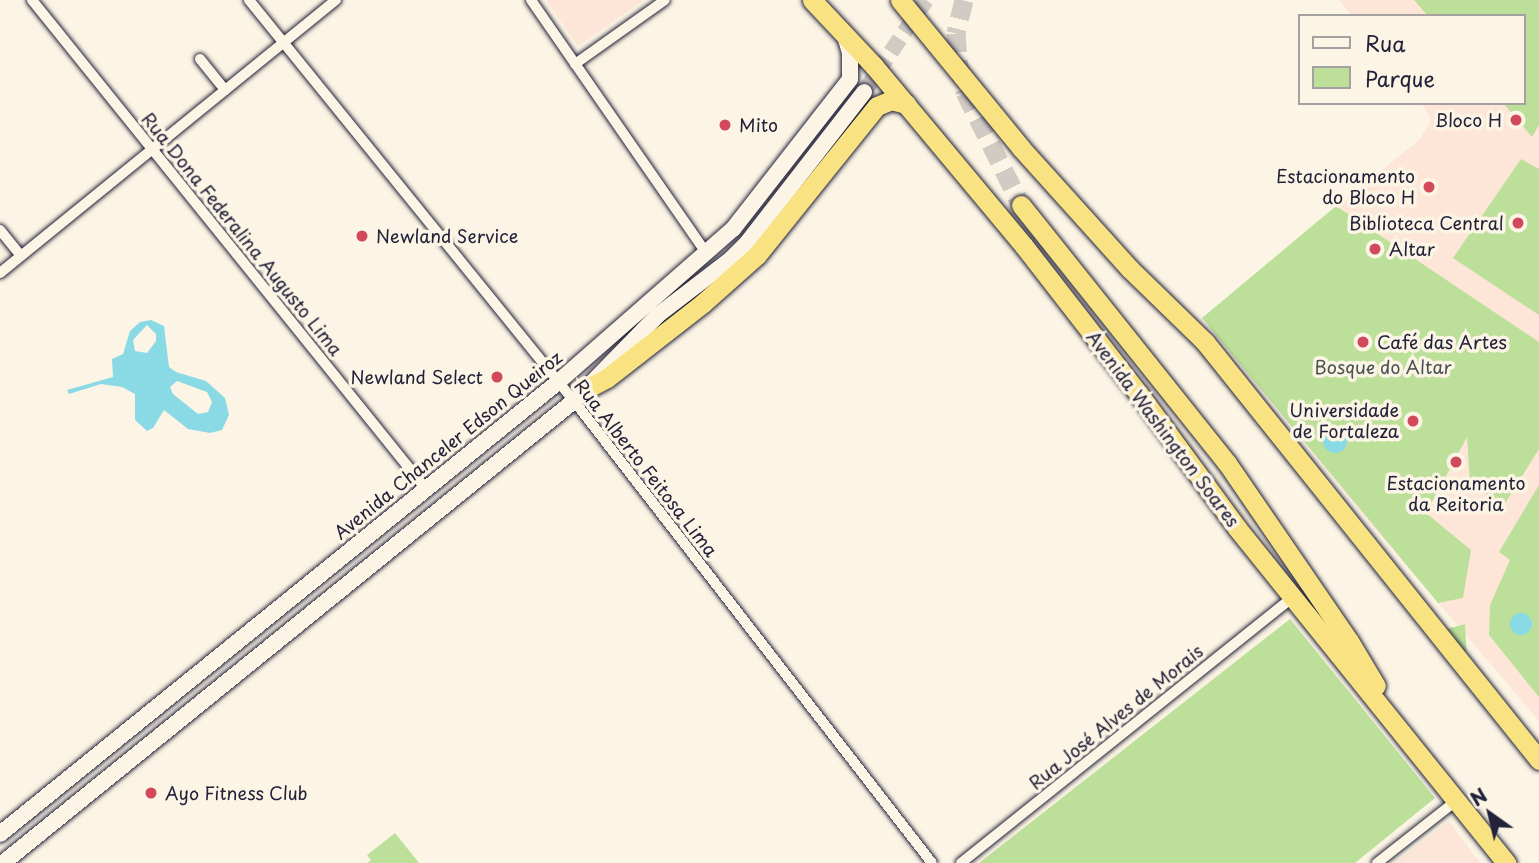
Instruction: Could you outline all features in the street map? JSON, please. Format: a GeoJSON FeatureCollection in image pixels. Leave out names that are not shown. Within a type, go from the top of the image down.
{"type":"FeatureCollection","features":[{"type":"Feature","properties":{"kind":"highway","name":"Avenida Washington Soares"},"geometry":{"type":"LineString","coordinates":[[813,0],[906,104],[1024,246],[1292,598],[1506,863]]}},
{"type":"Feature","properties":{"kind":"highway"},"geometry":{"type":"LineString","coordinates":[[900,0],[1021,148],[1130,269],[1205,342],[1539,760]]}},
{"type":"Feature","properties":{"kind":"highway"},"geometry":{"type":"LineString","coordinates":[[590,387],[607,378],[703,303],[748,263],[773,237],[877,106],[891,100],[906,104]]}},
{"type":"Feature","properties":{"kind":"highway"},"geometry":{"type":"LineString","coordinates":[[1021,205],[1227,463],[1349,641],[1408,741]]}},
{"type":"Feature","properties":{"kind":"main road","name":"Avenida Chanceler Edson Queiroz"},"geometry":{"type":"LineString","coordinates":[[1,832],[557,383],[733,229],[850,79],[850,53],[845,36]]}},
{"type":"Feature","properties":{"kind":"main road"},"geometry":{"type":"LineString","coordinates":[[3,863],[23,857],[119,769],[590,387],[601,371],[658,315],[732,259],[747,243],[864,92]]}},
{"type":"Feature","properties":{"kind":"main road"},"geometry":{"type":"LineString","coordinates":[[240,672],[274,612]]}},
{"type":"Feature","properties":{"kind":"main road"},"geometry":{"type":"LineString","coordinates":[[103,750],[119,769]]}},
{"type":"Feature","properties":{"kind":"main road"},"geometry":{"type":"LineString","coordinates":[[1,832],[23,857]]}},
{"type":"Feature","properties":{"kind":"street","name":"Rua Dona Federalina Augusto Lima"},"geometry":{"type":"LineString","coordinates":[[32,0],[426,489]]}},
{"type":"Feature","properties":{"kind":"street","name":"Rua Alberto Feitosa Lima"},"geometry":{"type":"LineString","coordinates":[[249,0],[574,401],[932,863]]}},
{"type":"Feature","properties":{"kind":"street"},"geometry":{"type":"LineString","coordinates":[[0,273],[336,0]]}},
{"type":"Feature","properties":{"kind":"street"},"geometry":{"type":"LineString","coordinates":[[531,0],[706,253]]}},
{"type":"Feature","properties":{"kind":"street"},"geometry":{"type":"LineString","coordinates":[[575,64],[666,0]]}},
{"type":"Feature","properties":{"kind":"street"},"geometry":{"type":"LineString","coordinates":[[200,60],[225,90]]}},
{"type":"Feature","properties":{"kind":"street"},"geometry":{"type":"LineString","coordinates":[[0,230],[21,256]]}},
{"type":"Feature","properties":{"kind":"street","name":"Rua José Alves de Morais"},"geometry":{"type":"LineString","coordinates":[[961,863],[1292,598]]}},
{"type":"Feature","properties":{"kind":"street"},"geometry":{"type":"LineString","coordinates":[[1377,863],[1457,800]]}},
{"type":"Feature","properties":{"kind":"shaded area"},"geometry":{"type":"Polygon","coordinates":[[[546,0],[644,0],[578,46],[546,0]]]}},
{"type":"Feature","properties":{"kind":"shaded area","name":"Universidade de Fortaleza"},"geometry":{"type":"Polygon","coordinates":[[[1339,0],[1539,0],[1539,721],[1371,524],[1202,318],[1420,139],[1431,120],[1423,105],[1525,105],[1525,14],[1350,14],[1339,0]]]}},
{"type":"Feature","properties":{"kind":"shaded area"},"geometry":{"type":"Polygon","coordinates":[[[1449,821],[1480,863],[1394,863],[1449,821]]]}},
{"type":"Feature","properties":{"kind":"green space"},"geometry":{"type":"Polygon","coordinates":[[[1414,0],[1539,0],[1539,125],[1532,137],[1505,105],[1525,105],[1525,14],[1426,14],[1414,0]]]}},
{"type":"Feature","properties":{"kind":"green space"},"geometry":{"type":"Polygon","coordinates":[[[1521,159],[1539,169],[1539,315],[1453,258],[1521,159]]]}},
{"type":"Feature","properties":{"kind":"green space","name":"Bosque do Altar"},"geometry":{"type":"Polygon","coordinates":[[[1336,206],[1539,342],[1539,449],[1504,505],[1470,485],[1467,437],[1426,513],[1471,550],[1463,598],[1438,603],[1202,318],[1336,206]]]}},
{"type":"Feature","properties":{"kind":"green space"},"geometry":{"type":"Polygon","coordinates":[[[1539,485],[1539,697],[1489,635],[1490,605],[1510,560],[1499,552],[1539,485]]]}},
{"type":"Feature","properties":{"kind":"green space"},"geometry":{"type":"Polygon","coordinates":[[[1290,619],[1435,798],[1355,863],[979,863],[1290,619]]]}},
{"type":"Feature","properties":{"kind":"green space"},"geometry":{"type":"Polygon","coordinates":[[[1465,624],[1467,660],[1443,630],[1465,624]]]}},
{"type":"Feature","properties":{"kind":"green space"},"geometry":{"type":"Polygon","coordinates":[[[395,833],[419,863],[367,863],[371,860],[367,855],[395,833]]]}},
{"type":"Feature","properties":{"kind":"water"},"geometry":{"type":"Polygon","coordinates":[[[151,320],[164,326],[169,367],[176,372],[206,381],[225,398],[229,415],[222,430],[210,433],[188,429],[164,410],[153,428],[147,431],[135,420],[135,394],[122,387],[101,384],[69,394],[67,390],[113,377],[112,359],[123,354],[130,331],[140,322],[151,320]],[[147,325],[133,340],[135,351],[147,353],[156,341],[156,334],[147,325]],[[177,381],[170,387],[173,394],[198,414],[208,412],[212,402],[207,392],[177,381]]]}},
{"type":"Feature","properties":{"kind":"water"},"geometry":{"type":"Polygon","coordinates":[[[1335,429],[1343,433],[1347,441],[1343,449],[1335,453],[1327,449],[1323,441],[1327,433],[1335,429]]]}},
{"type":"Feature","properties":{"kind":"water"},"geometry":{"type":"Polygon","coordinates":[[[1521,613],[1529,616],[1532,624],[1529,632],[1521,635],[1513,632],[1510,624],[1513,616],[1521,613]]]}},
{"type":"Feature","properties":{"kind":"tunnel"},"geometry":{"type":"LineString","coordinates":[[864,92],[926,0]]}},
{"type":"Feature","properties":{"kind":"tunnel"},"geometry":{"type":"LineString","coordinates":[[964,0],[956,33],[958,61],[965,92],[1021,205]]}},
{"type":"Feature","properties":{"kind":"place","name":"Bloco H"},"geometry":{"type":"Point","coordinates":[1516,120]}},
{"type":"Feature","properties":{"kind":"place","name":"Mito"},"geometry":{"type":"Point","coordinates":[725,125]}},
{"type":"Feature","properties":{"kind":"place","name":"Estacionamento do Bloco H"},"geometry":{"type":"Point","coordinates":[1429,187]}},
{"type":"Feature","properties":{"kind":"place","name":"Biblioteca Central"},"geometry":{"type":"Point","coordinates":[1518,223]}},
{"type":"Feature","properties":{"kind":"place","name":"Newland Service"},"geometry":{"type":"Point","coordinates":[362,236]}},
{"type":"Feature","properties":{"kind":"place","name":"Altar"},"geometry":{"type":"Point","coordinates":[1375,249]}},
{"type":"Feature","properties":{"kind":"place","name":"Café das Artes"},"geometry":{"type":"Point","coordinates":[1363,342]}},
{"type":"Feature","properties":{"kind":"place","name":"Newland Select"},"geometry":{"type":"Point","coordinates":[497,377]}},
{"type":"Feature","properties":{"kind":"place","name":"Universidade de Fortaleza"},"geometry":{"type":"Point","coordinates":[1413,421]}},
{"type":"Feature","properties":{"kind":"place","name":"Estacionamento da Reitoria"},"geometry":{"type":"Point","coordinates":[1456,462]}},
{"type":"Feature","properties":{"kind":"place","name":"Ayo Fitness Club"},"geometry":{"type":"Point","coordinates":[151,793]}}]}
